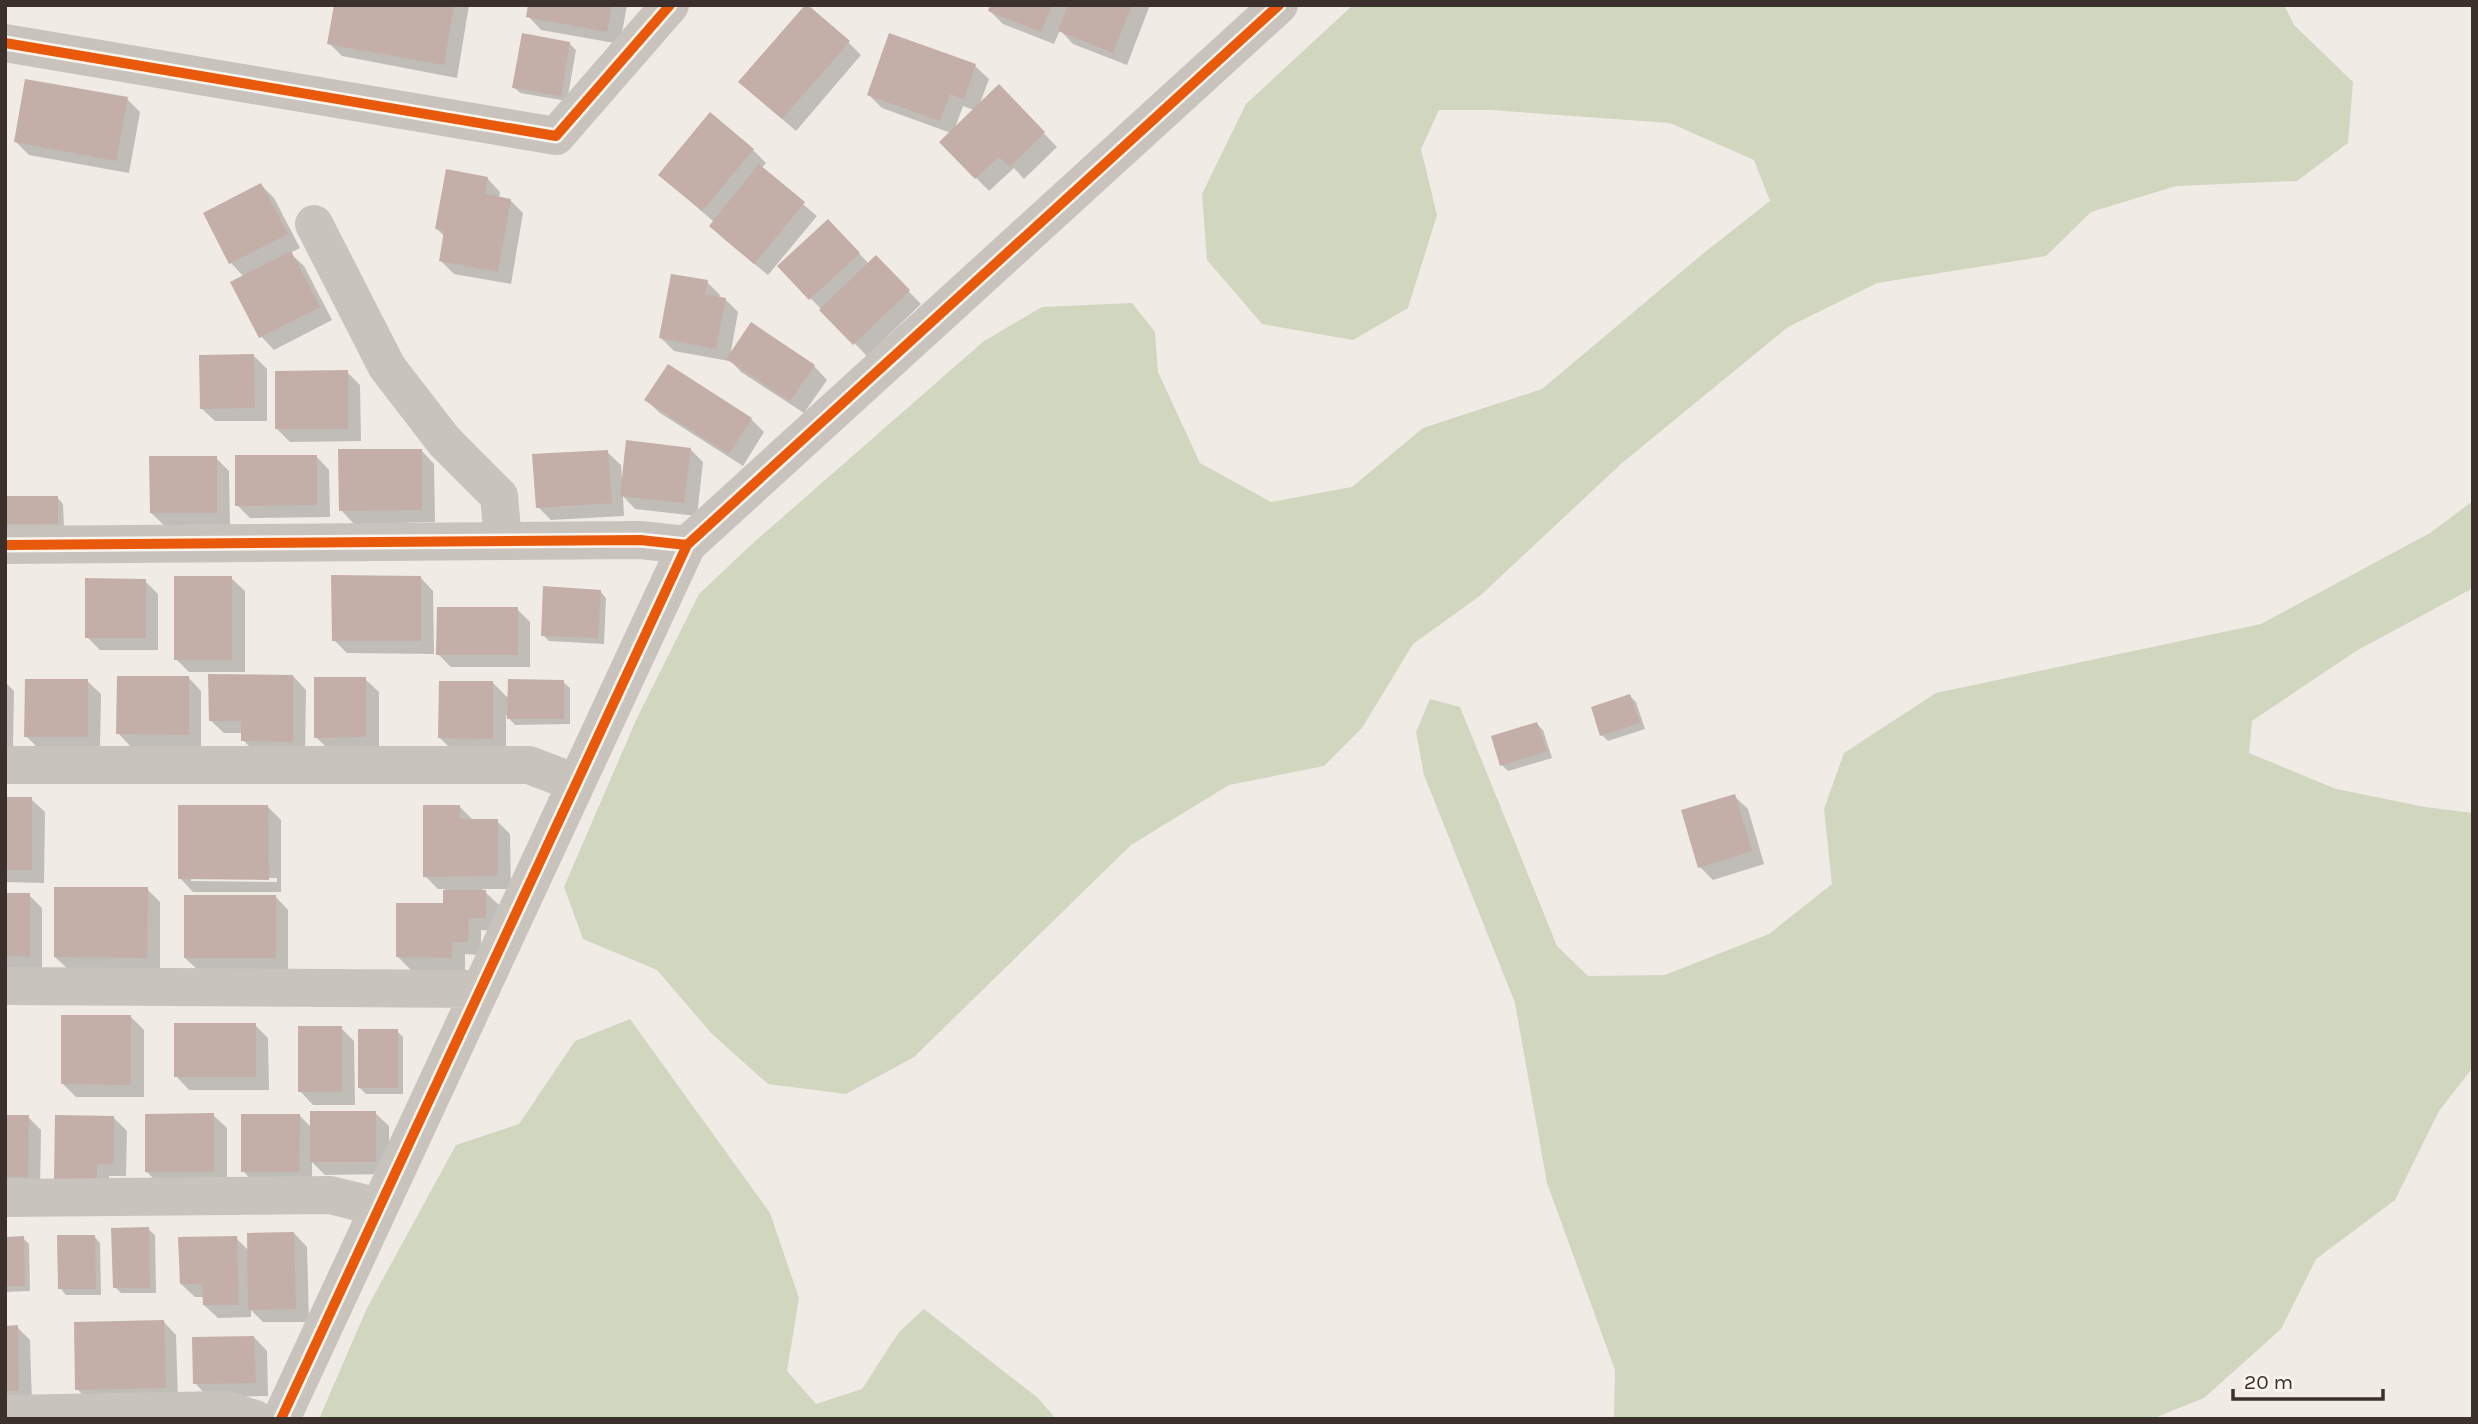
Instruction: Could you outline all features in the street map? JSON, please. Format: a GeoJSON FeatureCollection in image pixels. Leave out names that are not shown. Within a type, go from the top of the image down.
{"type":"FeatureCollection","features":[{"type":"Feature","properties":{"kind":"street"},"geometry":{"type":"LineString","coordinates":[[5,43],[556,136],[670,5]]}},
{"type":"Feature","properties":{"kind":"street"},"geometry":{"type":"LineString","coordinates":[[281,1419],[687,545],[1279,5]]}},
{"type":"Feature","properties":{"kind":"street"},"geometry":{"type":"LineString","coordinates":[[314,224],[387,367],[444,441],[499,496],[503,541]]}},
{"type":"Feature","properties":{"kind":"street"},"geometry":{"type":"LineString","coordinates":[[5,545],[640,540],[687,545]]}},
{"type":"Feature","properties":{"kind":"street"},"geometry":{"type":"LineString","coordinates":[[5,765],[529,765],[576,783]]}},
{"type":"Feature","properties":{"kind":"street"},"geometry":{"type":"LineString","coordinates":[[5,986],[481,989]]}},
{"type":"Feature","properties":{"kind":"street"},"geometry":{"type":"LineString","coordinates":[[5,1198],[330,1195],[379,1207]]}},
{"type":"Feature","properties":{"kind":"street"},"geometry":{"type":"LineString","coordinates":[[5,1414],[226,1410],[255,1419]]}},
{"type":"Feature","properties":{"kind":"green space"},"geometry":{"type":"Polygon","coordinates":[[[1353,5],[2284,5],[2294,25],[2353,82],[2348,143],[2297,181],[2176,186],[2091,212],[2046,256],[1877,283],[1788,327],[1622,463],[1481,595],[1413,644],[1362,728],[1324,766],[1229,785],[1131,845],[914,1057],[846,1094],[768,1084],[711,1033],[657,970],[583,939],[564,887],[637,718],[699,594],[752,544],[984,341],[1042,307],[1132,303],[1155,332],[1158,372],[1200,463],[1271,502],[1352,487],[1423,428],[1542,389],[1770,201],[1754,160],[1670,123],[1490,110],[1439,110],[1421,149],[1437,215],[1408,308],[1353,340],[1262,324],[1207,260],[1202,194],[1246,104],[1353,5]]]}},
{"type":"Feature","properties":{"kind":"green space"},"geometry":{"type":"Polygon","coordinates":[[[2473,501],[2473,588],[2356,651],[2252,721],[2249,753],[2336,789],[2425,807],[2473,813],[2473,1067],[2439,1111],[2395,1200],[2316,1259],[2281,1329],[2204,1398],[2152,1419],[1614,1419],[1615,1370],[1547,1183],[1515,1003],[1424,775],[1416,732],[1430,699],[1460,707],[1557,946],[1588,976],[1665,975],[1769,934],[1832,884],[1824,809],[1844,753],[1936,693],[2261,624],[2430,533],[2473,501]]]}},
{"type":"Feature","properties":{"kind":"green space"},"geometry":{"type":"Polygon","coordinates":[[[630,1019],[770,1213],[799,1298],[787,1371],[816,1404],[862,1389],[899,1332],[924,1309],[1038,1398],[1056,1419],[319,1419],[367,1308],[456,1145],[519,1124],[575,1041],[630,1019]]]}},
{"type":"Feature","properties":{"kind":"building"},"geometry":{"type":"Polygon","coordinates":[[[334,5],[454,5],[444,65],[327,44],[334,5]]]}},
{"type":"Feature","properties":{"kind":"building"},"geometry":{"type":"Polygon","coordinates":[[[528,5],[612,5],[607,32],[526,17],[528,5]]]}},
{"type":"Feature","properties":{"kind":"building"},"geometry":{"type":"Polygon","coordinates":[[[805,5],[850,41],[782,119],[738,82],[805,5]]]}},
{"type":"Feature","properties":{"kind":"building"},"geometry":{"type":"Polygon","coordinates":[[[990,5],[1052,5],[1041,32],[988,11],[990,5]]]}},
{"type":"Feature","properties":{"kind":"building"},"geometry":{"type":"Polygon","coordinates":[[[1068,5],[1132,5],[1113,53],[1058,31],[1068,5]]]}},
{"type":"Feature","properties":{"kind":"building"},"geometry":{"type":"Polygon","coordinates":[[[522,33],[570,42],[561,96],[512,88],[522,33]]]}},
{"type":"Feature","properties":{"kind":"building"},"geometry":{"type":"Polygon","coordinates":[[[889,33],[976,64],[964,99],[950,94],[940,121],[867,95],[889,33]]]}},
{"type":"Feature","properties":{"kind":"building"},"geometry":{"type":"Polygon","coordinates":[[[25,79],[128,97],[116,161],[14,142],[25,79]]]}},
{"type":"Feature","properties":{"kind":"building"},"geometry":{"type":"Polygon","coordinates":[[[999,84],[1045,132],[1010,167],[999,157],[975,179],[939,142],[999,84]]]}},
{"type":"Feature","properties":{"kind":"building"},"geometry":{"type":"Polygon","coordinates":[[[710,112],[754,149],[702,211],[658,175],[710,112]]]}},
{"type":"Feature","properties":{"kind":"building"},"geometry":{"type":"Polygon","coordinates":[[[759,164],[805,202],[754,264],[709,226],[759,164]]]}},
{"type":"Feature","properties":{"kind":"building"},"geometry":{"type":"Polygon","coordinates":[[[446,169],[488,177],[485,194],[511,199],[498,272],[439,261],[444,231],[435,229],[446,169]]]}},
{"type":"Feature","properties":{"kind":"building"},"geometry":{"type":"Polygon","coordinates":[[[261,183],[288,234],[229,264],[203,213],[261,183]]]}},
{"type":"Feature","properties":{"kind":"building"},"geometry":{"type":"Polygon","coordinates":[[[828,219],[860,253],[809,300],[777,266],[828,219]]]}},
{"type":"Feature","properties":{"kind":"building"},"geometry":{"type":"Polygon","coordinates":[[[291,251],[320,307],[259,338],[230,282],[291,251]]]}},
{"type":"Feature","properties":{"kind":"building"},"geometry":{"type":"Polygon","coordinates":[[[876,255],[910,290],[853,345],[819,310],[876,255]]]}},
{"type":"Feature","properties":{"kind":"building"},"geometry":{"type":"Polygon","coordinates":[[[671,274],[708,280],[705,294],[726,298],[716,349],[659,338],[671,274]]]}},
{"type":"Feature","properties":{"kind":"building"},"geometry":{"type":"Polygon","coordinates":[[[751,322],[815,365],[790,401],[726,359],[751,322]]]}},
{"type":"Feature","properties":{"kind":"building"},"geometry":{"type":"Polygon","coordinates":[[[254,354],[255,408],[200,409],[199,355],[254,354]]]}},
{"type":"Feature","properties":{"kind":"building"},"geometry":{"type":"Polygon","coordinates":[[[668,364],[752,418],[729,454],[644,400],[668,364]]]}},
{"type":"Feature","properties":{"kind":"building"},"geometry":{"type":"Polygon","coordinates":[[[348,370],[348,429],[275,429],[275,371],[348,370]]]}},
{"type":"Feature","properties":{"kind":"building"},"geometry":{"type":"Polygon","coordinates":[[[626,440],[691,448],[684,503],[620,496],[626,440]]]}},
{"type":"Feature","properties":{"kind":"building"},"geometry":{"type":"Polygon","coordinates":[[[338,449],[422,449],[422,510],[339,511],[338,449]]]}},
{"type":"Feature","properties":{"kind":"building"},"geometry":{"type":"Polygon","coordinates":[[[608,450],[612,503],[536,508],[532,454],[608,450]]]}},
{"type":"Feature","properties":{"kind":"building"},"geometry":{"type":"Polygon","coordinates":[[[235,455],[317,455],[317,505],[235,506],[235,455]]]}},
{"type":"Feature","properties":{"kind":"building"},"geometry":{"type":"Polygon","coordinates":[[[149,456],[217,456],[217,513],[150,513],[149,456]]]}},
{"type":"Feature","properties":{"kind":"building"},"geometry":{"type":"Polygon","coordinates":[[[5,496],[58,496],[58,524],[5,524],[5,496]]]}},
{"type":"Feature","properties":{"kind":"building"},"geometry":{"type":"Polygon","coordinates":[[[331,575],[421,576],[421,641],[332,641],[331,575]]]}},
{"type":"Feature","properties":{"kind":"building"},"geometry":{"type":"Polygon","coordinates":[[[174,576],[232,576],[232,660],[174,660],[174,576]]]}},
{"type":"Feature","properties":{"kind":"building"},"geometry":{"type":"Polygon","coordinates":[[[85,578],[146,579],[146,638],[85,638],[85,578]]]}},
{"type":"Feature","properties":{"kind":"building"},"geometry":{"type":"Polygon","coordinates":[[[543,586],[601,590],[598,638],[541,636],[543,586]]]}},
{"type":"Feature","properties":{"kind":"building"},"geometry":{"type":"Polygon","coordinates":[[[437,607],[518,607],[518,655],[436,655],[437,607]]]}},
{"type":"Feature","properties":{"kind":"building"},"geometry":{"type":"Polygon","coordinates":[[[208,674],[293,675],[293,742],[241,741],[241,721],[209,721],[208,674]]]}},
{"type":"Feature","properties":{"kind":"building"},"geometry":{"type":"Polygon","coordinates":[[[117,676],[189,676],[189,735],[116,734],[117,676]]]}},
{"type":"Feature","properties":{"kind":"building"},"geometry":{"type":"Polygon","coordinates":[[[314,677],[366,677],[366,737],[314,738],[314,677]]]}},
{"type":"Feature","properties":{"kind":"building"},"geometry":{"type":"Polygon","coordinates":[[[25,679],[88,679],[88,737],[24,737],[25,679]]]}},
{"type":"Feature","properties":{"kind":"building"},"geometry":{"type":"Polygon","coordinates":[[[508,679],[564,680],[564,719],[507,719],[508,679]]]}},
{"type":"Feature","properties":{"kind":"building"},"geometry":{"type":"Polygon","coordinates":[[[439,681],[493,681],[493,739],[438,738],[439,681]]]}},
{"type":"Feature","properties":{"kind":"building"},"geometry":{"type":"Polygon","coordinates":[[[1630,694],[1640,723],[1600,736],[1591,707],[1630,694]]]}},
{"type":"Feature","properties":{"kind":"building"},"geometry":{"type":"Polygon","coordinates":[[[1537,722],[1547,751],[1500,766],[1491,736],[1537,722]]]}},
{"type":"Feature","properties":{"kind":"building"},"geometry":{"type":"Polygon","coordinates":[[[1735,794],[1752,851],[1698,868],[1681,810],[1735,794]]]}},
{"type":"Feature","properties":{"kind":"building"},"geometry":{"type":"Polygon","coordinates":[[[5,797],[32,797],[32,870],[5,870],[5,797]]]}},
{"type":"Feature","properties":{"kind":"building"},"geometry":{"type":"Polygon","coordinates":[[[178,805],[268,805],[269,880],[178,879],[178,805]]]}},
{"type":"Feature","properties":{"kind":"building"},"geometry":{"type":"Polygon","coordinates":[[[423,805],[460,805],[460,819],[498,819],[498,876],[423,877],[423,805]]]}},
{"type":"Feature","properties":{"kind":"building"},"geometry":{"type":"Polygon","coordinates":[[[54,887],[148,887],[147,958],[54,957],[54,887]]]}},
{"type":"Feature","properties":{"kind":"building"},"geometry":{"type":"Polygon","coordinates":[[[443,890],[486,890],[486,918],[469,918],[468,942],[452,942],[452,958],[396,957],[396,903],[443,903],[443,890]]]}},
{"type":"Feature","properties":{"kind":"building"},"geometry":{"type":"Polygon","coordinates":[[[5,893],[30,893],[30,957],[5,956],[5,893]]]}},
{"type":"Feature","properties":{"kind":"building"},"geometry":{"type":"Polygon","coordinates":[[[184,895],[276,895],[276,958],[184,958],[184,895]]]}},
{"type":"Feature","properties":{"kind":"building"},"geometry":{"type":"Polygon","coordinates":[[[61,1015],[131,1015],[131,1085],[61,1084],[61,1015]]]}},
{"type":"Feature","properties":{"kind":"building"},"geometry":{"type":"Polygon","coordinates":[[[174,1023],[256,1023],[256,1077],[174,1077],[174,1023]]]}},
{"type":"Feature","properties":{"kind":"building"},"geometry":{"type":"Polygon","coordinates":[[[298,1026],[342,1026],[342,1092],[298,1092],[298,1026]]]}},
{"type":"Feature","properties":{"kind":"building"},"geometry":{"type":"Polygon","coordinates":[[[358,1029],[398,1029],[398,1088],[358,1088],[358,1029]]]}},
{"type":"Feature","properties":{"kind":"building"},"geometry":{"type":"Polygon","coordinates":[[[310,1111],[376,1111],[376,1162],[310,1162],[310,1111]]]}},
{"type":"Feature","properties":{"kind":"building"},"geometry":{"type":"Polygon","coordinates":[[[214,1113],[214,1172],[145,1172],[145,1114],[214,1113]]]}},
{"type":"Feature","properties":{"kind":"building"},"geometry":{"type":"Polygon","coordinates":[[[241,1114],[300,1114],[299,1172],[241,1172],[241,1114]]]}},
{"type":"Feature","properties":{"kind":"building"},"geometry":{"type":"Polygon","coordinates":[[[5,1115],[29,1115],[28,1177],[5,1177],[5,1115]]]}},
{"type":"Feature","properties":{"kind":"building"},"geometry":{"type":"Polygon","coordinates":[[[55,1115],[114,1116],[114,1164],[97,1164],[97,1181],[54,1181],[55,1115]]]}},
{"type":"Feature","properties":{"kind":"building"},"geometry":{"type":"Polygon","coordinates":[[[149,1227],[150,1288],[113,1288],[111,1228],[149,1227]]]}},
{"type":"Feature","properties":{"kind":"building"},"geometry":{"type":"Polygon","coordinates":[[[294,1232],[296,1309],[248,1310],[247,1233],[294,1232]]]}},
{"type":"Feature","properties":{"kind":"building"},"geometry":{"type":"Polygon","coordinates":[[[57,1235],[95,1235],[96,1289],[58,1289],[57,1235]]]}},
{"type":"Feature","properties":{"kind":"building"},"geometry":{"type":"Polygon","coordinates":[[[24,1236],[25,1286],[5,1286],[5,1237],[24,1236]]]}},
{"type":"Feature","properties":{"kind":"building"},"geometry":{"type":"Polygon","coordinates":[[[237,1236],[239,1305],[203,1305],[202,1284],[180,1284],[178,1237],[237,1236]]]}},
{"type":"Feature","properties":{"kind":"building"},"geometry":{"type":"Polygon","coordinates":[[[164,1320],[166,1388],[75,1390],[74,1322],[164,1320]]]}},
{"type":"Feature","properties":{"kind":"building"},"geometry":{"type":"Polygon","coordinates":[[[18,1325],[19,1391],[5,1391],[5,1326],[18,1325]]]}},
{"type":"Feature","properties":{"kind":"building"},"geometry":{"type":"Polygon","coordinates":[[[254,1336],[256,1383],[193,1384],[192,1337],[254,1336]]]}},
{"type":"Feature","properties":{"kind":"cycle path"},"geometry":{"type":"LineString","coordinates":[[5,43],[556,136],[670,5]]}},
{"type":"Feature","properties":{"kind":"cycle path"},"geometry":{"type":"LineString","coordinates":[[281,1419],[687,545],[1279,5]]}},
{"type":"Feature","properties":{"kind":"cycle path"},"geometry":{"type":"LineString","coordinates":[[5,545],[640,540],[687,545]]}}]}
